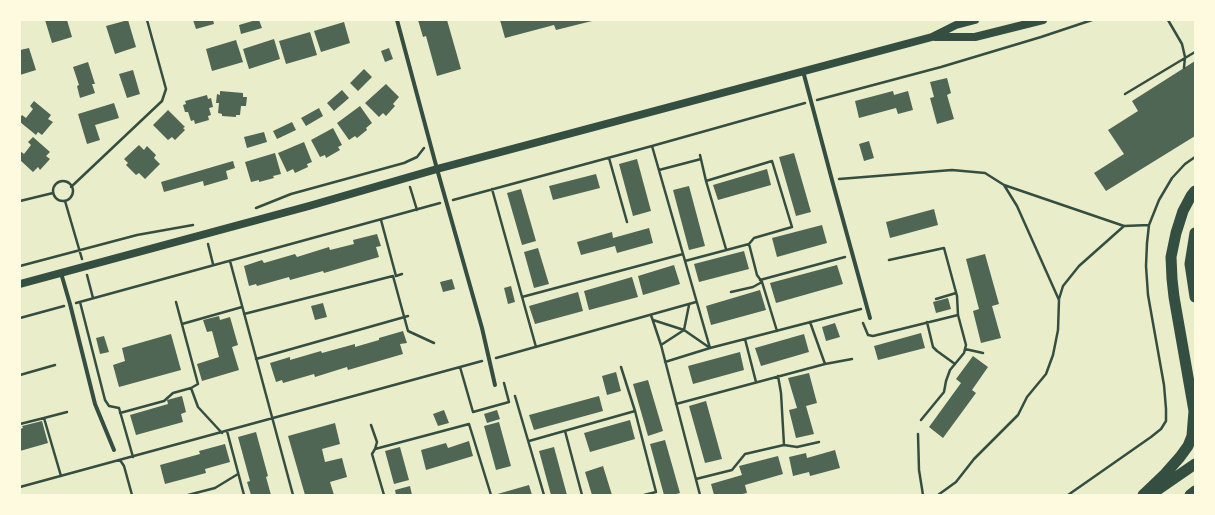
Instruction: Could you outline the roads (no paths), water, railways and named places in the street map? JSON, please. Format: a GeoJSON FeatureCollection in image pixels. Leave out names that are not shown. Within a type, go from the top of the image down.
{"type":"FeatureCollection","features":[{"type":"Feature","properties":{"kind":"highway"},"geometry":{"type":"LineString","coordinates":[[1143,495],[1180,457],[1188,446],[1192,436],[1194,411],[1174,297],[1171,257],[1176,233],[1183,211],[1195,191]]}},
{"type":"Feature","properties":{"kind":"highway"},"geometry":{"type":"LineString","coordinates":[[1195,233],[1190,264],[1195,296]]}},
{"type":"Feature","properties":{"kind":"highway"},"geometry":{"type":"LineString","coordinates":[[1151,495],[1195,464]]}},
{"type":"Feature","properties":{"kind":"highway"},"geometry":{"type":"LineString","coordinates":[[1190,495],[1195,491]]}},
{"type":"Feature","properties":{"kind":"main road"},"geometry":{"type":"LineString","coordinates":[[20,284],[309,206],[437,169],[932,37],[956,25],[975,20]]}},
{"type":"Feature","properties":{"kind":"main road"},"geometry":{"type":"LineString","coordinates":[[932,37],[975,37],[1043,20]]}},
{"type":"Feature","properties":{"kind":"street"},"geometry":{"type":"LineString","coordinates":[[397,20],[490,360],[495,385]]}},
{"type":"Feature","properties":{"kind":"street"},"geometry":{"type":"LineString","coordinates":[[803,72],[870,318]]}},
{"type":"Feature","properties":{"kind":"street"},"geometry":{"type":"LineString","coordinates":[[61,273],[95,404],[114,450]]}}]}
